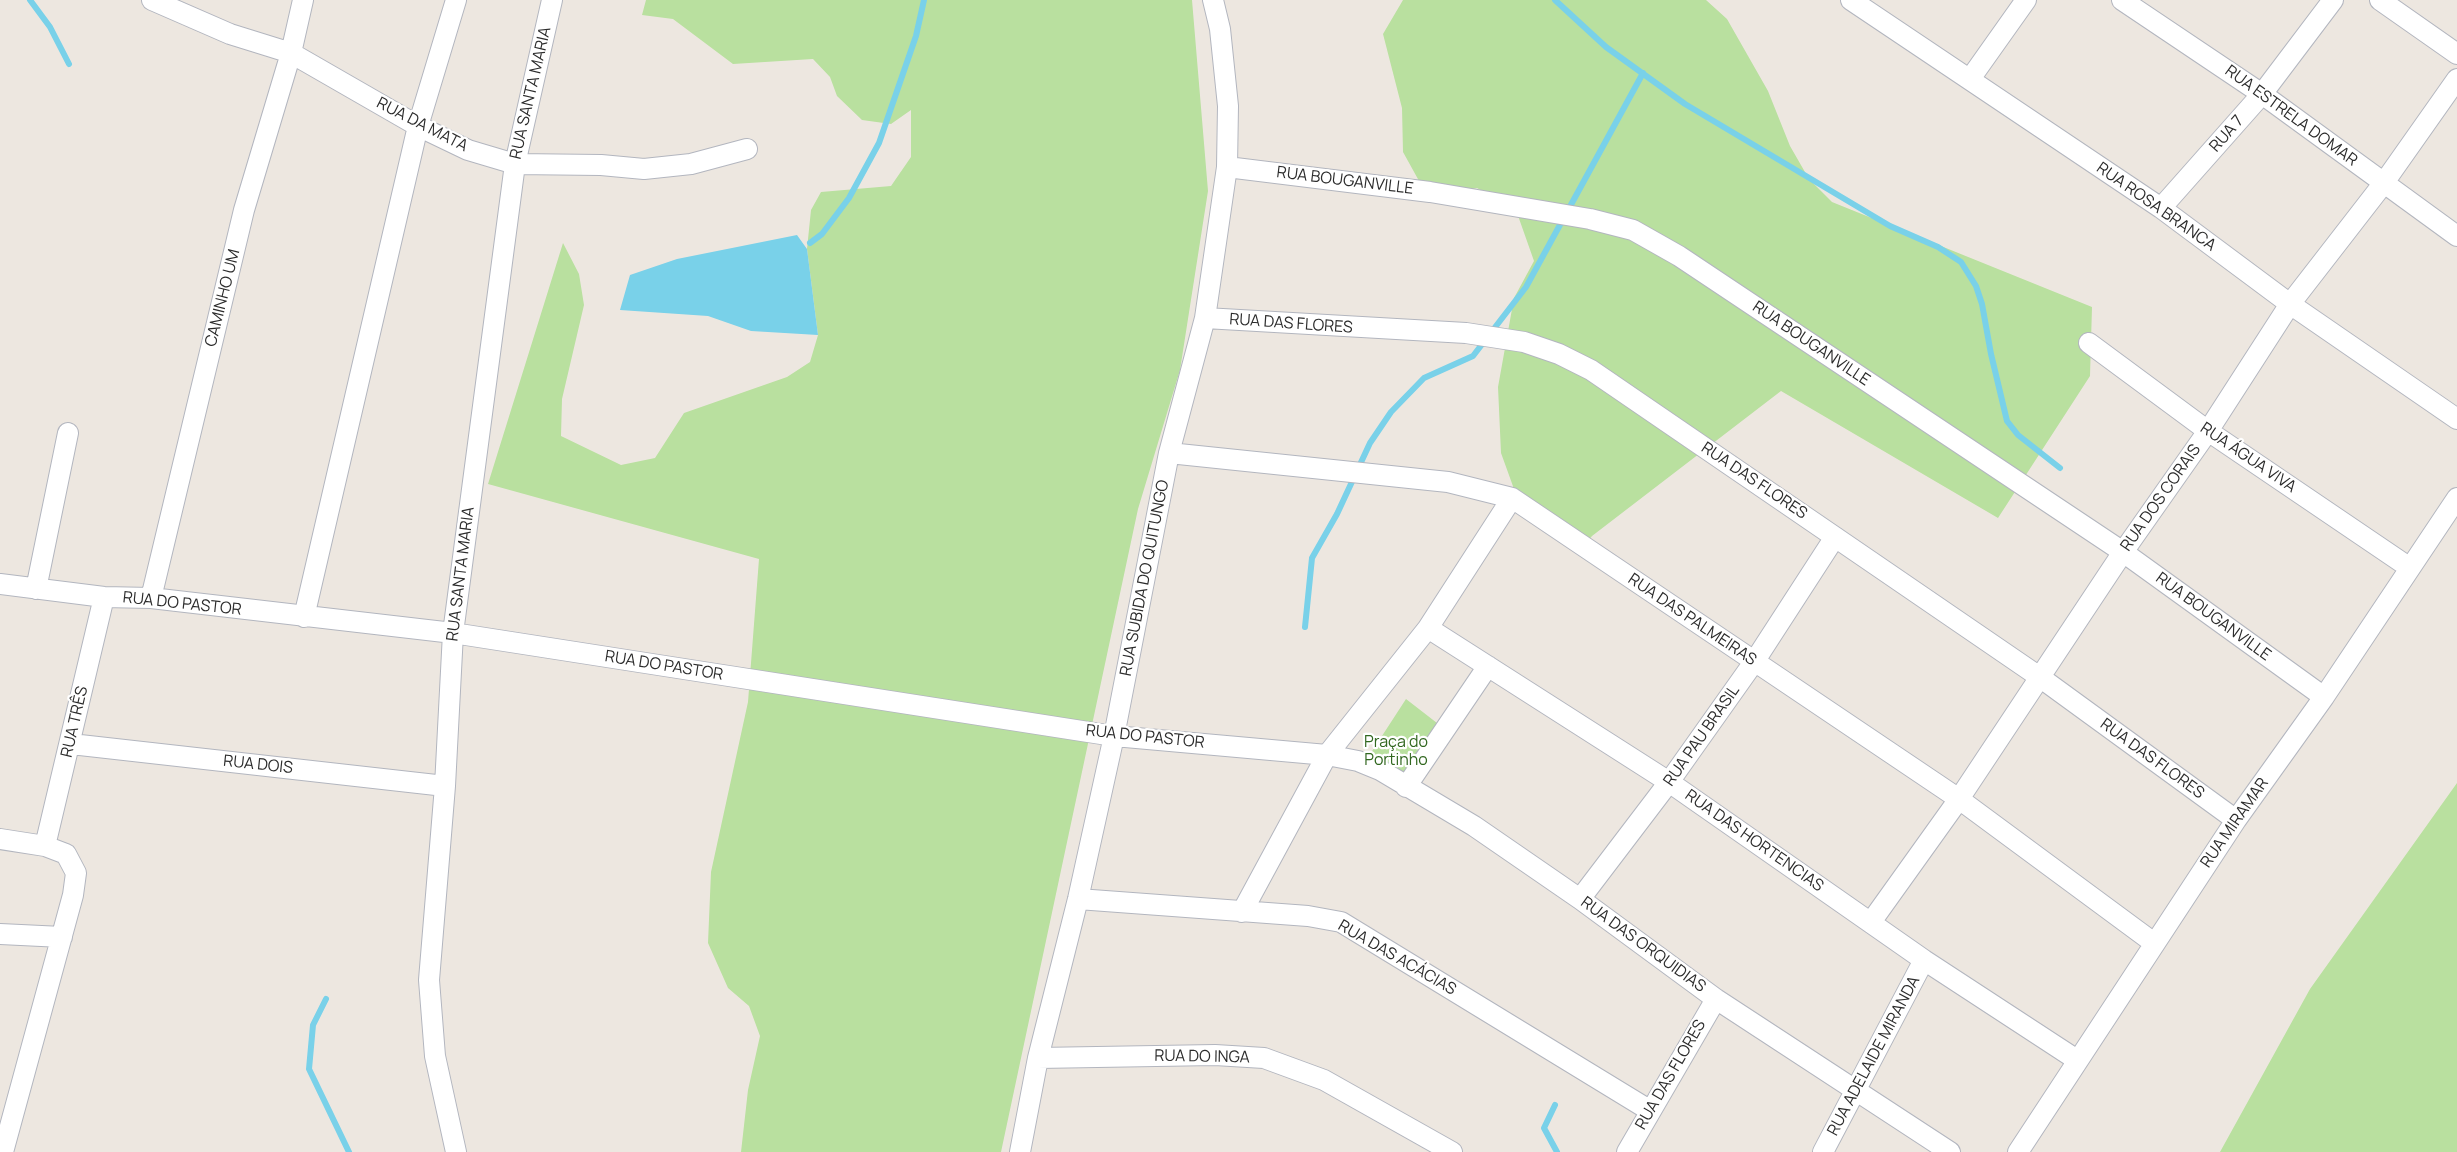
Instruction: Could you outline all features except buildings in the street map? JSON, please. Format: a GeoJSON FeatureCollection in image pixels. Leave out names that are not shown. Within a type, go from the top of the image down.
{"type":"FeatureCollection","features":[{"type":"Feature","properties":{"kind":"street","name":"RUA DA MATA"},"geometry":{"type":"LineString","coordinates":[[152,0],[231,34],[291,53],[417,126],[468,150],[514,164],[601,165],[644,169],[691,164],[747,149]]}},
{"type":"Feature","properties":{"kind":"street","name":"CAMINHO UM"},"geometry":{"type":"LineString","coordinates":[[151,598],[244,210],[291,53],[303,0]]}},
{"type":"Feature","properties":{"kind":"street"},"geometry":{"type":"LineString","coordinates":[[304,617],[417,126],[456,0]]}},
{"type":"Feature","properties":{"kind":"street","name":"RUA SANTA MARIA"},"geometry":{"type":"LineString","coordinates":[[456,1152],[435,1056],[429,980],[445,786],[453,633],[514,164],[552,0]]}},
{"type":"Feature","properties":{"kind":"street","name":"RUA SUBIDA DO QUITUNGO"},"geometry":{"type":"LineString","coordinates":[[1020,1152],[1038,1058],[1078,899],[1114,736],[1169,453],[1205,318],[1227,167],[1228,106],[1220,29],[1213,0]]}},
{"type":"Feature","properties":{"kind":"street","name":"RUA ROSA BRANCA"},"geometry":{"type":"LineString","coordinates":[[1851,0],[2161,208],[2290,304],[2457,419]]}},
{"type":"Feature","properties":{"kind":"street"},"geometry":{"type":"LineString","coordinates":[[1970,79],[2026,0]]}},
{"type":"Feature","properties":{"kind":"street","name":"RUA ESTRELA DOMAR"},"geometry":{"type":"LineString","coordinates":[[2122,0],[2262,94],[2457,236]]}},
{"type":"Feature","properties":{"kind":"street","name":"RUA 7"},"geometry":{"type":"LineString","coordinates":[[2161,208],[2262,94],[2334,0]]}},
{"type":"Feature","properties":{"kind":"street"},"geometry":{"type":"LineString","coordinates":[[2380,0],[2457,54]]}},
{"type":"Feature","properties":{"kind":"street","name":"RUA DOS CORAIS"},"geometry":{"type":"LineString","coordinates":[[1871,922],[1959,799],[2123,552],[2208,431],[2290,304],[2383,183],[2457,79]]}},
{"type":"Feature","properties":{"kind":"street","name":"RUA BOUGANVILLE"},"geometry":{"type":"LineString","coordinates":[[1227,167],[1430,192],[1590,219],[1633,230],[1679,256],[2123,552],[2324,697]]}},
{"type":"Feature","properties":{"kind":"street","name":"RUA DAS FLORES"},"geometry":{"type":"LineString","coordinates":[[1205,318],[1466,333],[1524,342],[1559,354],[1591,370],[2041,678],[2236,820]]}},
{"type":"Feature","properties":{"kind":"street","name":"RUA ÁGUA VIVA"},"geometry":{"type":"LineString","coordinates":[[2089,343],[2208,431],[2410,567]]}},
{"type":"Feature","properties":{"kind":"street"},"geometry":{"type":"LineString","coordinates":[[36,589],[68,433]]}},
{"type":"Feature","properties":{"kind":"street","name":"RUA DAS PALMEIRAS"},"geometry":{"type":"LineString","coordinates":[[1169,453],[1448,482],[1512,498],[1959,799],[2154,943]]}},
{"type":"Feature","properties":{"kind":"street"},"geometry":{"type":"LineString","coordinates":[[1242,912],[1328,755],[1428,628],[1512,498]]}},
{"type":"Feature","properties":{"kind":"street","name":"RUA MIRAMAR"},"geometry":{"type":"LineString","coordinates":[[2018,1152],[2236,820],[2324,697],[2457,498]]}},
{"type":"Feature","properties":{"kind":"street","name":"RUA PAU BRASIL"},"geometry":{"type":"LineString","coordinates":[[1580,899],[1669,782],[1754,662],[1835,537]]}},
{"type":"Feature","properties":{"kind":"street","name":"RUA DO PASTOR"},"geometry":{"type":"LineString","coordinates":[[0,584],[104,597],[151,598],[453,633],[1114,736],[1328,755]]}},
{"type":"Feature","properties":{"kind":"street","name":"RUA TRÊS"},"geometry":{"type":"LineString","coordinates":[[45,846],[104,597]]}},
{"type":"Feature","properties":{"kind":"street","name":"RUA DAS HORTENCIAS"},"geometry":{"type":"LineString","coordinates":[[1428,628],[1669,782],[1924,960],[2077,1060]]}},
{"type":"Feature","properties":{"kind":"street"},"geometry":{"type":"LineString","coordinates":[[1406,787],[1488,666]]}},
{"type":"Feature","properties":{"kind":"street","name":"RUA DOIS"},"geometry":{"type":"LineString","coordinates":[[71,744],[445,786]]}},
{"type":"Feature","properties":{"kind":"street","name":"RUA DAS ORQUIDIAS"},"geometry":{"type":"LineString","coordinates":[[1328,755],[1358,761],[1380,770],[1474,826],[1580,899],[1716,999],[1950,1152]]}},
{"type":"Feature","properties":{"kind":"street"},"geometry":{"type":"LineString","coordinates":[[0,839],[45,846],[66,854],[73,863],[75,873],[73,895],[3,1152]]}},
{"type":"Feature","properties":{"kind":"street","name":"RUA DAS ACÁCIAS"},"geometry":{"type":"LineString","coordinates":[[1078,899],[1308,916],[1341,922],[1649,1110]]}},
{"type":"Feature","properties":{"kind":"street"},"geometry":{"type":"LineString","coordinates":[[0,934],[62,937]]}},
{"type":"Feature","properties":{"kind":"street","name":"RUA ADELAIDE MIRANDA"},"geometry":{"type":"LineString","coordinates":[[1823,1152],[1924,960]]}},
{"type":"Feature","properties":{"kind":"street","name":"RUA DAS FLORES"},"geometry":{"type":"LineString","coordinates":[[1627,1152],[1649,1110],[1716,999]]}},
{"type":"Feature","properties":{"kind":"street","name":"RUA DO INGA"},"geometry":{"type":"LineString","coordinates":[[1038,1058],[1215,1055],[1264,1058],[1324,1080],[1452,1152]]}},
{"type":"Feature","properties":{"kind":"green space"},"geometry":{"type":"Polygon","coordinates":[[[646,0],[1192,0],[1208,191],[1180,370],[1138,509],[1001,1152],[741,1152],[748,1090],[760,1036],[749,1006],[728,988],[708,943],[711,872],[748,702],[759,559],[488,484],[563,243],[579,274],[584,305],[562,399],[561,436],[621,465],[655,458],[684,413],[787,377],[810,362],[818,335],[807,249],[811,210],[821,192],[891,186],[911,157],[911,110],[891,124],[862,120],[837,96],[830,77],[813,59],[733,64],[673,19],[642,15],[646,0]]]}},
{"type":"Feature","properties":{"kind":"green space"},"geometry":{"type":"Polygon","coordinates":[[[1403,0],[1706,0],[1727,19],[1768,91],[1790,146],[1809,179],[1832,202],[2092,307],[2090,376],[1998,518],[1781,391],[1592,536],[1584,546],[1514,489],[1501,453],[1498,387],[1514,298],[1534,261],[1516,210],[1477,188],[1429,199],[1403,152],[1402,108],[1383,34],[1403,0]]]}},
{"type":"Feature","properties":{"kind":"green space","name":"Praça do Portinho"},"geometry":{"type":"Polygon","coordinates":[[[1406,699],[1437,723],[1401,781],[1367,759],[1406,699]]]}},
{"type":"Feature","properties":{"kind":"green space"},"geometry":{"type":"Polygon","coordinates":[[[2457,783],[2457,1152],[2220,1152],[2310,989],[2457,783]]]}},
{"type":"Feature","properties":{"kind":"water"},"geometry":{"type":"Polygon","coordinates":[[[797,235],[807,249],[818,335],[751,331],[708,316],[620,310],[630,275],[677,259],[797,235]]]}},
{"type":"Feature","properties":{"kind":"waterway"},"geometry":{"type":"LineString","coordinates":[[30,0],[50,27],[69,64]]}},
{"type":"Feature","properties":{"kind":"waterway"},"geometry":{"type":"LineString","coordinates":[[810,243],[822,234],[849,198],[879,143],[916,36],[924,0]]}},
{"type":"Feature","properties":{"kind":"waterway"},"geometry":{"type":"LineString","coordinates":[[1555,0],[1606,47],[1685,104],[1890,226],[1938,247],[1961,262],[1976,286],[1982,304],[2007,421],[2018,435],[2060,468]]}},
{"type":"Feature","properties":{"kind":"waterway"},"geometry":{"type":"LineString","coordinates":[[1305,627],[1312,558],[1337,514],[1370,443],[1391,412],[1424,378],[1473,356],[1526,287],[1643,73]]}},
{"type":"Feature","properties":{"kind":"waterway"},"geometry":{"type":"LineString","coordinates":[[326,999],[313,1025],[309,1069],[349,1152]]}},
{"type":"Feature","properties":{"kind":"waterway"},"geometry":{"type":"LineString","coordinates":[[1555,1105],[1544,1128],[1557,1152]]}}]}
